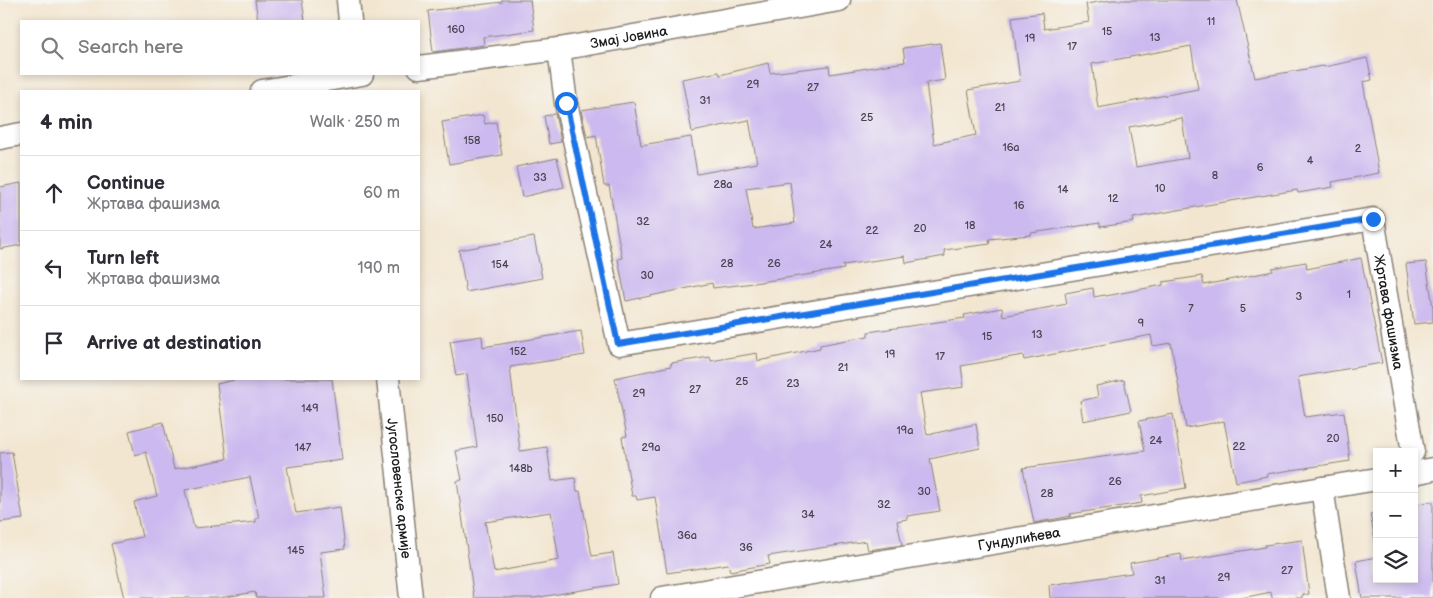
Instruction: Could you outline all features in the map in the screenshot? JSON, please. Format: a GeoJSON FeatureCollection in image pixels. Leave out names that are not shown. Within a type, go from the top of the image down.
{"type":"FeatureCollection","features":[{"type":"Feature","properties":{"kind":"street"},"geometry":{"type":"LineString","coordinates":[[348,0],[350,20]]}},
{"type":"Feature","properties":{"kind":"street","name":"Змај Јовина"},"geometry":{"type":"LineString","coordinates":[[420,66],[559,48],[839,0]]}},
{"type":"Feature","properties":{"kind":"street","name":"Жртава фашизма"},"geometry":{"type":"LineString","coordinates":[[559,48],[566,103],[618,344],[1373,219],[1415,448]]}},
{"type":"Feature","properties":{"kind":"street"},"geometry":{"type":"LineString","coordinates":[[269,90],[357,78]]}},
{"type":"Feature","properties":{"kind":"street"},"geometry":{"type":"LineString","coordinates":[[0,138],[20,134]]}},
{"type":"Feature","properties":{"kind":"street","name":"Југословенске армије"},"geometry":{"type":"LineString","coordinates":[[388,380],[411,598]]}},
{"type":"Feature","properties":{"kind":"street","name":"Гундулићева"},"geometry":{"type":"LineString","coordinates":[[662,598],[1373,480]]}},
{"type":"Feature","properties":{"kind":"street"},"geometry":{"type":"LineString","coordinates":[[1322,488],[1339,598]]}},
{"type":"Feature","properties":{"kind":"building"},"geometry":{"type":"Polygon","coordinates":[[[255,0],[302,0],[305,20],[258,20],[255,0]]]}},
{"type":"Feature","properties":{"kind":"building"},"geometry":{"type":"Polygon","coordinates":[[[502,0],[530,0],[534,30],[483,37],[484,45],[433,52],[428,11],[502,2],[502,0]]]}},
{"type":"Feature","properties":{"kind":"building"},"geometry":{"type":"Polygon","coordinates":[[[1111,0],[1237,0],[1255,78],[1367,58],[1372,80],[1363,82],[1379,173],[1332,182],[1333,187],[1298,193],[1297,190],[1201,206],[1133,218],[1134,222],[1100,227],[1100,223],[1031,233],[1031,235],[989,239],[990,244],[944,250],[945,256],[906,263],[905,256],[843,265],[844,269],[754,283],[713,288],[712,283],[626,301],[618,259],[622,258],[609,186],[604,186],[596,135],[587,137],[581,110],[634,102],[641,145],[691,137],[697,174],[757,163],[749,120],[692,132],[682,79],[719,72],[720,75],[768,63],[770,73],[829,66],[830,74],[905,62],[903,48],[940,43],[945,80],[926,83],[934,144],[976,135],[968,90],[1020,81],[1012,17],[1042,13],[1044,29],[1089,22],[1086,4],[1111,0]],[[1191,46],[1092,64],[1098,108],[1198,89],[1191,46]],[[1182,118],[1129,127],[1136,167],[1188,158],[1182,118]],[[790,182],[746,188],[753,229],[795,223],[790,182]]]}},
{"type":"Feature","properties":{"kind":"building"},"geometry":{"type":"Polygon","coordinates":[[[555,114],[561,142],[549,144],[544,116],[555,114]]]}},
{"type":"Feature","properties":{"kind":"building"},"geometry":{"type":"Polygon","coordinates":[[[483,115],[485,124],[496,122],[502,155],[449,164],[442,122],[483,115]]]}},
{"type":"Feature","properties":{"kind":"building"},"geometry":{"type":"Polygon","coordinates":[[[557,158],[564,187],[522,197],[516,167],[557,158]]]}},
{"type":"Feature","properties":{"kind":"building"},"geometry":{"type":"Polygon","coordinates":[[[20,183],[20,245],[0,249],[0,187],[20,183]]]}},
{"type":"Feature","properties":{"kind":"building"},"geometry":{"type":"Polygon","coordinates":[[[534,237],[542,278],[466,292],[459,250],[534,237]]]}},
{"type":"Feature","properties":{"kind":"building"},"geometry":{"type":"Polygon","coordinates":[[[1361,258],[1382,363],[1298,377],[1305,417],[1344,412],[1350,461],[1266,474],[1267,476],[1236,482],[1224,421],[1186,428],[1171,343],[1153,346],[1151,335],[1024,360],[1023,355],[961,366],[964,387],[920,393],[927,435],[976,424],[980,448],[930,459],[940,511],[907,516],[907,519],[897,521],[902,545],[868,550],[866,541],[768,556],[770,564],[730,571],[728,564],[667,573],[655,497],[637,500],[636,496],[632,496],[622,437],[627,436],[615,378],[671,366],[671,363],[710,357],[711,361],[757,353],[758,361],[820,348],[820,345],[868,336],[868,332],[965,318],[964,315],[1002,308],[1003,316],[1067,304],[1065,293],[1093,288],[1094,297],[1106,296],[1163,285],[1163,282],[1202,276],[1204,285],[1273,271],[1272,268],[1306,262],[1307,269],[1361,258]]]}},
{"type":"Feature","properties":{"kind":"building"},"geometry":{"type":"Polygon","coordinates":[[[1426,262],[1433,308],[1433,322],[1414,324],[1406,264],[1426,262]]]}},
{"type":"Feature","properties":{"kind":"building"},"geometry":{"type":"Polygon","coordinates":[[[581,331],[585,355],[510,367],[520,451],[547,447],[552,481],[575,478],[577,491],[580,491],[592,556],[613,553],[618,584],[534,598],[474,598],[457,481],[462,480],[456,451],[477,447],[467,374],[456,376],[450,341],[482,336],[483,347],[581,331]],[[551,512],[485,522],[494,572],[559,560],[551,512]]]}},
{"type":"Feature","properties":{"kind":"building"},"geometry":{"type":"Polygon","coordinates":[[[234,380],[332,380],[342,460],[287,467],[296,513],[340,507],[345,549],[320,552],[326,598],[256,598],[255,592],[220,598],[124,598],[111,544],[142,537],[134,502],[157,496],[146,452],[135,455],[129,431],[163,422],[174,469],[227,459],[217,384],[234,380]],[[250,477],[185,490],[194,528],[256,522],[256,518],[259,518],[250,477]]]}},
{"type":"Feature","properties":{"kind":"building"},"geometry":{"type":"Polygon","coordinates":[[[1124,380],[1131,411],[1083,421],[1080,401],[1098,397],[1096,386],[1124,380]]]}},
{"type":"Feature","properties":{"kind":"building"},"geometry":{"type":"Polygon","coordinates":[[[1173,414],[1186,488],[1141,496],[1142,503],[1070,514],[1071,516],[1034,523],[1023,468],[1145,451],[1139,421],[1173,414]]]}},
{"type":"Feature","properties":{"kind":"building"},"geometry":{"type":"Polygon","coordinates":[[[12,452],[23,519],[0,522],[0,453],[12,452]]]}},
{"type":"Feature","properties":{"kind":"building"},"geometry":{"type":"Polygon","coordinates":[[[1433,501],[1433,598],[1362,598],[1356,561],[1373,558],[1373,583],[1418,583],[1418,504],[1433,501]]]}},
{"type":"Feature","properties":{"kind":"building"},"geometry":{"type":"Polygon","coordinates":[[[1373,513],[1373,529],[1370,514],[1373,513]]]}},
{"type":"Feature","properties":{"kind":"building"},"geometry":{"type":"Polygon","coordinates":[[[1302,540],[1309,594],[1302,595],[1302,598],[1272,598],[1271,592],[1242,598],[1050,598],[1049,585],[1132,573],[1130,563],[1181,554],[1182,561],[1302,540]]]}},
{"type":"Feature","properties":{"kind":"route"},"geometry":{"type":"LineString","coordinates":[[566,103],[618,344],[1373,219]]}}]}
